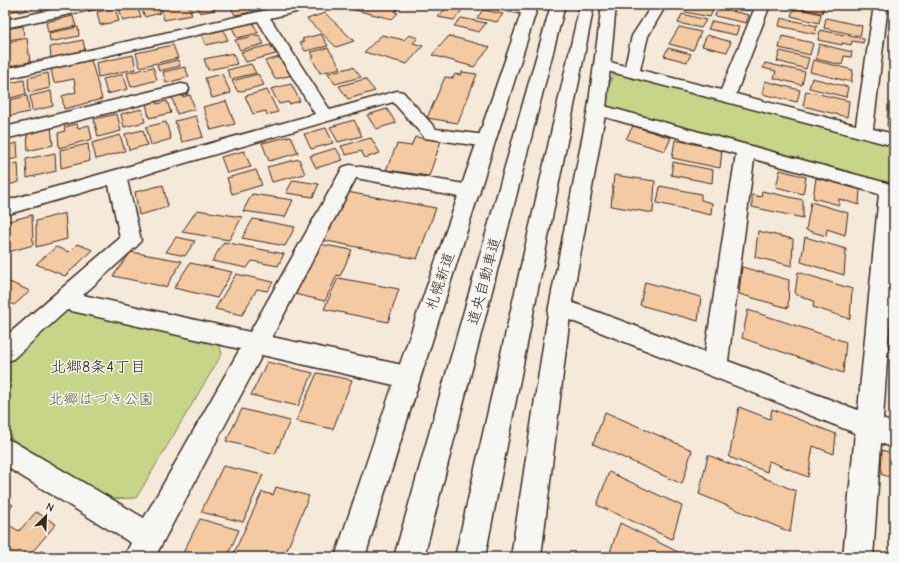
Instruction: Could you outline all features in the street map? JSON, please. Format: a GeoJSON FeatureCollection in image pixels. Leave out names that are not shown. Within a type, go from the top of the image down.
{"type":"FeatureCollection","features":[{"type":"Feature","properties":{"kind":"main road"},"geometry":{"type":"LineString","coordinates":[[5,74],[308,5]]}},
{"type":"Feature","properties":{"kind":"main road"},"geometry":{"type":"LineString","coordinates":[[500,5],[530,8]]}},
{"type":"Feature","properties":{"kind":"main road","name":"道央自動車道"},"geometry":{"type":"LineString","coordinates":[[409,557],[558,5]]}},
{"type":"Feature","properties":{"kind":"main road"},"geometry":{"type":"LineString","coordinates":[[470,557],[587,5]]}},
{"type":"Feature","properties":{"kind":"main road"},"geometry":{"type":"LineString","coordinates":[[526,557],[560,307],[597,109],[609,5]]}},
{"type":"Feature","properties":{"kind":"main road"},"geometry":{"type":"LineString","coordinates":[[631,72],[640,36],[659,5]]}},
{"type":"Feature","properties":{"kind":"main road"},"geometry":{"type":"LineString","coordinates":[[727,96],[763,5]]}},
{"type":"Feature","properties":{"kind":"main road"},"geometry":{"type":"LineString","coordinates":[[864,132],[881,5]]}},
{"type":"Feature","properties":{"kind":"main road"},"geometry":{"type":"LineString","coordinates":[[5,24],[85,6]]}},
{"type":"Feature","properties":{"kind":"main road","name":"札幌新道"},"geometry":{"type":"LineString","coordinates":[[350,557],[407,377],[470,192],[530,8]]}},
{"type":"Feature","properties":{"kind":"main road"},"geometry":{"type":"LineString","coordinates":[[262,16],[326,117]]}},
{"type":"Feature","properties":{"kind":"main road"},"geometry":{"type":"LineString","coordinates":[[602,65],[894,140]]}},
{"type":"Feature","properties":{"kind":"main road"},"geometry":{"type":"LineString","coordinates":[[5,133],[181,89]]}},
{"type":"Feature","properties":{"kind":"main road"},"geometry":{"type":"LineString","coordinates":[[5,208],[397,96],[432,134],[486,141]]}},
{"type":"Feature","properties":{"kind":"main road"},"geometry":{"type":"LineString","coordinates":[[597,109],[892,192],[858,557]]}},
{"type":"Feature","properties":{"kind":"main road"},"geometry":{"type":"LineString","coordinates":[[715,366],[746,150]]}},
{"type":"Feature","properties":{"kind":"main road"},"geometry":{"type":"LineString","coordinates":[[5,451],[144,547],[350,171],[470,192]]}},
{"type":"Feature","properties":{"kind":"main road"},"geometry":{"type":"LineString","coordinates":[[5,352],[131,240],[117,176]]}},
{"type":"Feature","properties":{"kind":"main road"},"geometry":{"type":"LineString","coordinates":[[63,300],[407,377]]}},
{"type":"Feature","properties":{"kind":"main road"},"geometry":{"type":"LineString","coordinates":[[560,307],[894,436]]}},
{"type":"Feature","properties":{"kind":"green space"},"geometry":{"type":"Polygon","coordinates":[[[614,72],[894,145],[894,186],[603,105],[614,72]]]}},
{"type":"Feature","properties":{"kind":"green space","name":"北郷はづき公園"},"geometry":{"type":"Polygon","coordinates":[[[64,309],[219,345],[222,354],[136,498],[111,499],[5,435],[5,361],[64,309]]]}},
{"type":"Feature","properties":{"kind":"building"},"geometry":{"type":"Polygon","coordinates":[[[5,5],[36,6],[26,8],[27,10],[19,12],[19,10],[5,13],[5,5]]]}},
{"type":"Feature","properties":{"kind":"building"},"geometry":{"type":"Polygon","coordinates":[[[140,5],[157,5],[160,13],[145,17],[140,5]]]}},
{"type":"Feature","properties":{"kind":"building"},"geometry":{"type":"Polygon","coordinates":[[[188,5],[192,15],[164,20],[161,9],[188,5]]]}},
{"type":"Feature","properties":{"kind":"building"},"geometry":{"type":"Polygon","coordinates":[[[196,5],[212,5],[215,10],[200,13],[196,5]]]}},
{"type":"Feature","properties":{"kind":"building"},"geometry":{"type":"Polygon","coordinates":[[[253,5],[257,11],[235,15],[230,6],[253,5]]]}},
{"type":"Feature","properties":{"kind":"building"},"geometry":{"type":"Polygon","coordinates":[[[379,5],[397,9],[395,12],[398,13],[392,19],[338,6],[379,5]]]}},
{"type":"Feature","properties":{"kind":"building"},"geometry":{"type":"Polygon","coordinates":[[[688,5],[714,8],[710,17],[685,12],[688,5]]]}},
{"type":"Feature","properties":{"kind":"building"},"geometry":{"type":"Polygon","coordinates":[[[721,5],[751,5],[750,11],[721,5]]]}},
{"type":"Feature","properties":{"kind":"building"},"geometry":{"type":"Polygon","coordinates":[[[795,5],[824,5],[822,13],[795,7],[795,5]]]}},
{"type":"Feature","properties":{"kind":"building"},"geometry":{"type":"Polygon","coordinates":[[[842,5],[865,5],[865,10],[842,5]]]}},
{"type":"Feature","properties":{"kind":"building"},"geometry":{"type":"Polygon","coordinates":[[[137,6],[141,17],[123,21],[119,9],[137,6]]]}},
{"type":"Feature","properties":{"kind":"building"},"geometry":{"type":"Polygon","coordinates":[[[447,7],[462,10],[454,20],[438,17],[447,7]]]}},
{"type":"Feature","properties":{"kind":"building"},"geometry":{"type":"Polygon","coordinates":[[[115,8],[119,21],[100,25],[97,12],[115,8]]]}},
{"type":"Feature","properties":{"kind":"building"},"geometry":{"type":"Polygon","coordinates":[[[718,8],[749,15],[746,23],[715,16],[718,8]]]}},
{"type":"Feature","properties":{"kind":"building"},"geometry":{"type":"Polygon","coordinates":[[[794,8],[821,14],[819,23],[791,16],[794,8]]]}},
{"type":"Feature","properties":{"kind":"building"},"geometry":{"type":"Polygon","coordinates":[[[483,10],[503,14],[497,22],[477,18],[483,10]]]}},
{"type":"Feature","properties":{"kind":"building"},"geometry":{"type":"Polygon","coordinates":[[[325,13],[354,41],[336,47],[307,19],[325,13]]]}},
{"type":"Feature","properties":{"kind":"building"},"geometry":{"type":"Polygon","coordinates":[[[682,14],[706,20],[701,28],[678,23],[682,14]]]}},
{"type":"Feature","properties":{"kind":"building"},"geometry":{"type":"Polygon","coordinates":[[[73,16],[76,26],[48,32],[46,22],[73,16]]]}},
{"type":"Feature","properties":{"kind":"building"},"geometry":{"type":"Polygon","coordinates":[[[461,18],[486,23],[479,32],[454,26],[461,18]]]}},
{"type":"Feature","properties":{"kind":"building"},"geometry":{"type":"Polygon","coordinates":[[[781,18],[817,26],[815,34],[779,26],[781,18]]]}},
{"type":"Feature","properties":{"kind":"building"},"geometry":{"type":"Polygon","coordinates":[[[826,18],[862,26],[860,36],[824,28],[826,18]]]}},
{"type":"Feature","properties":{"kind":"building"},"geometry":{"type":"Polygon","coordinates":[[[712,21],[739,27],[736,35],[708,29],[712,21]]]}},
{"type":"Feature","properties":{"kind":"building"},"geometry":{"type":"Polygon","coordinates":[[[253,23],[258,33],[237,38],[232,27],[253,23]]]}},
{"type":"Feature","properties":{"kind":"building"},"geometry":{"type":"Polygon","coordinates":[[[23,26],[24,37],[5,41],[5,29],[23,26]]]}},
{"type":"Feature","properties":{"kind":"building"},"geometry":{"type":"Polygon","coordinates":[[[78,27],[79,36],[50,42],[49,33],[78,27]]]}},
{"type":"Feature","properties":{"kind":"building"},"geometry":{"type":"Polygon","coordinates":[[[679,27],[701,32],[693,50],[669,44],[679,27]]]}},
{"type":"Feature","properties":{"kind":"building"},"geometry":{"type":"Polygon","coordinates":[[[223,30],[228,40],[206,45],[201,35],[223,30]]]}},
{"type":"Feature","properties":{"kind":"building"},"geometry":{"type":"Polygon","coordinates":[[[820,30],[864,39],[863,43],[852,41],[851,45],[842,43],[842,45],[818,40],[820,30]]]}},
{"type":"Feature","properties":{"kind":"building"},"geometry":{"type":"Polygon","coordinates":[[[321,34],[328,46],[305,51],[300,42],[304,42],[302,39],[321,34]]]}},
{"type":"Feature","properties":{"kind":"building"},"geometry":{"type":"Polygon","coordinates":[[[259,35],[264,44],[240,50],[235,40],[259,35]]]}},
{"type":"Feature","properties":{"kind":"building"},"geometry":{"type":"Polygon","coordinates":[[[382,35],[404,40],[409,35],[418,38],[413,43],[423,46],[407,64],[364,52],[382,35]]]}},
{"type":"Feature","properties":{"kind":"building"},"geometry":{"type":"Polygon","coordinates":[[[707,35],[731,42],[727,52],[702,46],[707,35]]]}},
{"type":"Feature","properties":{"kind":"building"},"geometry":{"type":"Polygon","coordinates":[[[449,36],[490,47],[474,67],[432,55],[449,36]]]}},
{"type":"Feature","properties":{"kind":"building"},"geometry":{"type":"Polygon","coordinates":[[[782,36],[813,43],[810,55],[779,48],[782,36]]]}},
{"type":"Feature","properties":{"kind":"building"},"geometry":{"type":"Polygon","coordinates":[[[27,38],[30,62],[5,67],[5,43],[27,38]]]}},
{"type":"Feature","properties":{"kind":"building"},"geometry":{"type":"Polygon","coordinates":[[[83,40],[85,51],[51,58],[50,47],[83,40]]]}},
{"type":"Feature","properties":{"kind":"building"},"geometry":{"type":"Polygon","coordinates":[[[819,44],[852,52],[851,57],[844,56],[842,65],[816,59],[819,44]]]}},
{"type":"Feature","properties":{"kind":"building"},"geometry":{"type":"Polygon","coordinates":[[[173,45],[178,58],[140,67],[136,53],[173,45]]]}},
{"type":"Feature","properties":{"kind":"building"},"geometry":{"type":"Polygon","coordinates":[[[270,45],[276,54],[246,62],[241,52],[270,45]]]}},
{"type":"Feature","properties":{"kind":"building"},"geometry":{"type":"Polygon","coordinates":[[[328,48],[341,68],[320,73],[311,57],[314,57],[311,52],[328,48]]]}},
{"type":"Feature","properties":{"kind":"building"},"geometry":{"type":"Polygon","coordinates":[[[668,48],[691,54],[687,62],[664,56],[668,48]]]}},
{"type":"Feature","properties":{"kind":"building"},"geometry":{"type":"Polygon","coordinates":[[[780,51],[809,58],[806,69],[777,61],[780,51]]]}},
{"type":"Feature","properties":{"kind":"building"},"geometry":{"type":"Polygon","coordinates":[[[233,53],[237,64],[208,70],[204,59],[233,53]]]}},
{"type":"Feature","properties":{"kind":"building"},"geometry":{"type":"Polygon","coordinates":[[[133,55],[136,69],[98,77],[96,63],[133,55]]]}},
{"type":"Feature","properties":{"kind":"building"},"geometry":{"type":"Polygon","coordinates":[[[283,56],[293,75],[275,79],[265,61],[283,56]]]}},
{"type":"Feature","properties":{"kind":"building"},"geometry":{"type":"Polygon","coordinates":[[[91,60],[102,99],[64,109],[62,96],[76,92],[74,79],[54,83],[51,69],[91,60]]]}},
{"type":"Feature","properties":{"kind":"building"},"geometry":{"type":"Polygon","coordinates":[[[178,60],[180,66],[159,71],[157,65],[178,60]]]}},
{"type":"Feature","properties":{"kind":"building"},"geometry":{"type":"Polygon","coordinates":[[[813,60],[853,70],[851,82],[810,72],[813,60]]]}},
{"type":"Feature","properties":{"kind":"building"},"geometry":{"type":"Polygon","coordinates":[[[765,63],[805,72],[802,85],[774,78],[776,71],[763,68],[765,63]]]}},
{"type":"Feature","properties":{"kind":"building"},"geometry":{"type":"Polygon","coordinates":[[[251,64],[256,73],[231,79],[227,70],[251,64]]]}},
{"type":"Feature","properties":{"kind":"building"},"geometry":{"type":"Polygon","coordinates":[[[153,67],[157,80],[131,87],[127,73],[153,67]]]}},
{"type":"Feature","properties":{"kind":"building"},"geometry":{"type":"Polygon","coordinates":[[[185,67],[189,77],[166,83],[163,72],[185,67]]]}},
{"type":"Feature","properties":{"kind":"building"},"geometry":{"type":"Polygon","coordinates":[[[353,67],[361,77],[335,84],[328,73],[353,67]]]}},
{"type":"Feature","properties":{"kind":"building"},"geometry":{"type":"Polygon","coordinates":[[[462,72],[477,74],[458,123],[427,118],[445,77],[453,78],[455,74],[461,75],[462,72]]]}},
{"type":"Feature","properties":{"kind":"building"},"geometry":{"type":"Polygon","coordinates":[[[48,73],[50,88],[29,93],[28,78],[48,73]]]}},
{"type":"Feature","properties":{"kind":"building"},"geometry":{"type":"Polygon","coordinates":[[[123,74],[128,89],[107,94],[103,79],[123,74]]]}},
{"type":"Feature","properties":{"kind":"building"},"geometry":{"type":"Polygon","coordinates":[[[222,74],[231,93],[212,98],[205,78],[222,74]]]}},
{"type":"Feature","properties":{"kind":"building"},"geometry":{"type":"Polygon","coordinates":[[[258,74],[264,85],[238,92],[232,81],[258,74]]]}},
{"type":"Feature","properties":{"kind":"building"},"geometry":{"type":"Polygon","coordinates":[[[812,78],[848,87],[846,97],[809,88],[812,78]]]}},
{"type":"Feature","properties":{"kind":"building"},"geometry":{"type":"Polygon","coordinates":[[[365,79],[375,91],[348,99],[339,86],[365,79]]]}},
{"type":"Feature","properties":{"kind":"building"},"geometry":{"type":"Polygon","coordinates":[[[24,80],[26,94],[6,99],[5,84],[24,80]]]}},
{"type":"Feature","properties":{"kind":"building"},"geometry":{"type":"Polygon","coordinates":[[[765,81],[800,90],[797,102],[762,94],[765,81]]]}},
{"type":"Feature","properties":{"kind":"building"},"geometry":{"type":"Polygon","coordinates":[[[291,84],[300,101],[289,104],[288,102],[279,104],[271,89],[291,84]]]}},
{"type":"Feature","properties":{"kind":"building"},"geometry":{"type":"Polygon","coordinates":[[[267,90],[278,112],[267,115],[266,111],[253,114],[245,96],[267,90]]]}},
{"type":"Feature","properties":{"kind":"building"},"geometry":{"type":"Polygon","coordinates":[[[51,91],[53,106],[32,111],[30,96],[51,91]]]}},
{"type":"Feature","properties":{"kind":"building"},"geometry":{"type":"Polygon","coordinates":[[[806,91],[849,101],[847,117],[803,106],[806,91]]]}},
{"type":"Feature","properties":{"kind":"building"},"geometry":{"type":"Polygon","coordinates":[[[182,94],[182,97],[190,95],[195,109],[177,114],[172,97],[182,94]]]}},
{"type":"Feature","properties":{"kind":"building"},"geometry":{"type":"Polygon","coordinates":[[[27,96],[29,112],[5,117],[5,101],[27,96]]]}},
{"type":"Feature","properties":{"kind":"building"},"geometry":{"type":"Polygon","coordinates":[[[156,100],[157,104],[167,101],[171,113],[149,118],[146,103],[156,100]]]}},
{"type":"Feature","properties":{"kind":"building"},"geometry":{"type":"Polygon","coordinates":[[[226,101],[235,124],[211,130],[203,107],[226,101]]]}},
{"type":"Feature","properties":{"kind":"building"},"geometry":{"type":"Polygon","coordinates":[[[888,105],[894,106],[894,128],[887,126],[888,105]]]}},
{"type":"Feature","properties":{"kind":"building"},"geometry":{"type":"Polygon","coordinates":[[[142,109],[145,122],[124,127],[121,114],[142,109]]]}},
{"type":"Feature","properties":{"kind":"building"},"geometry":{"type":"Polygon","coordinates":[[[387,109],[396,123],[376,129],[367,115],[387,109]]]}},
{"type":"Feature","properties":{"kind":"building"},"geometry":{"type":"Polygon","coordinates":[[[117,114],[121,131],[98,137],[94,119],[117,114]]]}},
{"type":"Feature","properties":{"kind":"building"},"geometry":{"type":"Polygon","coordinates":[[[196,116],[203,137],[182,142],[175,121],[196,116]]]}},
{"type":"Feature","properties":{"kind":"building"},"geometry":{"type":"Polygon","coordinates":[[[354,120],[362,136],[338,142],[330,127],[354,120]]]}},
{"type":"Feature","properties":{"kind":"building"},"geometry":{"type":"Polygon","coordinates":[[[166,122],[171,139],[151,145],[146,127],[166,122]]]}},
{"type":"Feature","properties":{"kind":"building"},"geometry":{"type":"Polygon","coordinates":[[[77,124],[78,128],[89,125],[92,139],[59,148],[58,133],[65,131],[64,127],[77,124]]]}},
{"type":"Feature","properties":{"kind":"building"},"geometry":{"type":"Polygon","coordinates":[[[633,126],[671,138],[665,151],[626,139],[633,126]]]}},
{"type":"Feature","properties":{"kind":"building"},"geometry":{"type":"Polygon","coordinates":[[[51,127],[53,145],[28,151],[27,133],[51,127]]]}},
{"type":"Feature","properties":{"kind":"building"},"geometry":{"type":"Polygon","coordinates":[[[326,128],[333,143],[311,149],[304,134],[326,128]]]}},
{"type":"Feature","properties":{"kind":"building"},"geometry":{"type":"Polygon","coordinates":[[[143,130],[147,145],[129,150],[125,134],[143,130]]]}},
{"type":"Feature","properties":{"kind":"building"},"geometry":{"type":"Polygon","coordinates":[[[120,135],[125,151],[96,159],[92,143],[120,135]]]}},
{"type":"Feature","properties":{"kind":"building"},"geometry":{"type":"Polygon","coordinates":[[[291,136],[298,153],[269,161],[262,143],[291,136]]]}},
{"type":"Feature","properties":{"kind":"building"},"geometry":{"type":"Polygon","coordinates":[[[415,137],[441,141],[429,176],[386,170],[397,144],[411,146],[415,137]]]}},
{"type":"Feature","properties":{"kind":"building"},"geometry":{"type":"Polygon","coordinates":[[[371,138],[380,153],[365,158],[361,151],[346,155],[341,146],[371,138]]]}},
{"type":"Feature","properties":{"kind":"building"},"geometry":{"type":"Polygon","coordinates":[[[675,140],[722,150],[720,168],[672,158],[675,140]]]}},
{"type":"Feature","properties":{"kind":"building"},"geometry":{"type":"Polygon","coordinates":[[[17,143],[18,158],[5,161],[5,146],[17,143]]]}},
{"type":"Feature","properties":{"kind":"building"},"geometry":{"type":"Polygon","coordinates":[[[88,144],[90,161],[61,168],[60,150],[88,144]]]}},
{"type":"Feature","properties":{"kind":"building"},"geometry":{"type":"Polygon","coordinates":[[[336,148],[343,160],[316,168],[310,156],[336,148]]]}},
{"type":"Feature","properties":{"kind":"building"},"geometry":{"type":"Polygon","coordinates":[[[244,151],[251,167],[227,173],[221,157],[244,151]]]}},
{"type":"Feature","properties":{"kind":"building"},"geometry":{"type":"Polygon","coordinates":[[[55,153],[56,171],[27,178],[26,159],[55,153]]]}},
{"type":"Feature","properties":{"kind":"building"},"geometry":{"type":"Polygon","coordinates":[[[299,159],[305,174],[272,182],[267,167],[299,159]]]}},
{"type":"Feature","properties":{"kind":"building"},"geometry":{"type":"Polygon","coordinates":[[[673,162],[713,170],[712,183],[671,175],[673,162]]]}},
{"type":"Feature","properties":{"kind":"building"},"geometry":{"type":"Polygon","coordinates":[[[18,163],[19,182],[5,186],[5,166],[18,163]]]}},
{"type":"Feature","properties":{"kind":"building"},"geometry":{"type":"Polygon","coordinates":[[[256,170],[262,185],[232,194],[227,178],[256,170]]]}},
{"type":"Feature","properties":{"kind":"building"},"geometry":{"type":"Polygon","coordinates":[[[780,170],[806,177],[803,194],[776,187],[780,170]]]}},
{"type":"Feature","properties":{"kind":"building"},"geometry":{"type":"Polygon","coordinates":[[[614,175],[655,181],[653,213],[611,206],[614,175]]]}},
{"type":"Feature","properties":{"kind":"building"},"geometry":{"type":"Polygon","coordinates":[[[816,178],[860,189],[859,205],[839,199],[839,205],[813,198],[816,178]]]}},
{"type":"Feature","properties":{"kind":"building"},"geometry":{"type":"Polygon","coordinates":[[[293,180],[319,184],[313,197],[286,193],[293,180]]]}},
{"type":"Feature","properties":{"kind":"building"},"geometry":{"type":"Polygon","coordinates":[[[163,185],[168,207],[139,215],[135,192],[163,185]]]}},
{"type":"Feature","properties":{"kind":"building"},"geometry":{"type":"Polygon","coordinates":[[[660,186],[701,194],[701,200],[712,203],[711,215],[657,203],[660,186]]]}},
{"type":"Feature","properties":{"kind":"building"},"geometry":{"type":"Polygon","coordinates":[[[762,191],[803,200],[803,218],[752,207],[752,195],[761,197],[762,191]]]}},
{"type":"Feature","properties":{"kind":"building"},"geometry":{"type":"Polygon","coordinates":[[[347,192],[436,208],[417,259],[322,240],[347,192]]]}},
{"type":"Feature","properties":{"kind":"building"},"geometry":{"type":"Polygon","coordinates":[[[252,194],[293,200],[285,217],[243,211],[252,194]]]}},
{"type":"Feature","properties":{"kind":"building"},"geometry":{"type":"Polygon","coordinates":[[[811,202],[848,213],[845,235],[827,229],[826,236],[806,230],[811,202]]]}},
{"type":"Feature","properties":{"kind":"building"},"geometry":{"type":"Polygon","coordinates":[[[197,210],[242,217],[229,240],[182,232],[197,210]]]}},
{"type":"Feature","properties":{"kind":"building"},"geometry":{"type":"Polygon","coordinates":[[[65,213],[67,239],[36,247],[36,221],[65,213]]]}},
{"type":"Feature","properties":{"kind":"building"},"geometry":{"type":"Polygon","coordinates":[[[32,215],[33,245],[5,253],[5,222],[32,215]]]}},
{"type":"Feature","properties":{"kind":"building"},"geometry":{"type":"Polygon","coordinates":[[[253,219],[295,227],[285,246],[242,238],[253,219]]]}},
{"type":"Feature","properties":{"kind":"building"},"geometry":{"type":"Polygon","coordinates":[[[758,231],[793,239],[792,266],[755,257],[758,231]]]}},
{"type":"Feature","properties":{"kind":"building"},"geometry":{"type":"Polygon","coordinates":[[[176,237],[195,241],[185,256],[166,252],[176,237]]]}},
{"type":"Feature","properties":{"kind":"building"},"geometry":{"type":"Polygon","coordinates":[[[805,237],[846,249],[844,275],[801,262],[805,237]]]}},
{"type":"Feature","properties":{"kind":"building"},"geometry":{"type":"Polygon","coordinates":[[[224,242],[284,254],[278,266],[252,261],[247,268],[212,261],[224,242]]]}},
{"type":"Feature","properties":{"kind":"building"},"geometry":{"type":"Polygon","coordinates":[[[77,244],[93,250],[65,276],[36,264],[56,247],[69,252],[77,244]]]}},
{"type":"Feature","properties":{"kind":"building"},"geometry":{"type":"Polygon","coordinates":[[[319,244],[352,250],[340,276],[337,275],[325,301],[294,294],[319,244]]]}},
{"type":"Feature","properties":{"kind":"building"},"geometry":{"type":"Polygon","coordinates":[[[131,252],[182,261],[166,287],[113,276],[131,252]]]}},
{"type":"Feature","properties":{"kind":"building"},"geometry":{"type":"Polygon","coordinates":[[[190,263],[232,272],[217,298],[174,288],[190,263]]]}},
{"type":"Feature","properties":{"kind":"building"},"geometry":{"type":"Polygon","coordinates":[[[742,267],[789,280],[788,308],[739,294],[742,267]]]}},
{"type":"Feature","properties":{"kind":"building"},"geometry":{"type":"Polygon","coordinates":[[[798,272],[852,289],[850,319],[813,307],[814,301],[795,294],[798,272]]]}},
{"type":"Feature","properties":{"kind":"building"},"geometry":{"type":"Polygon","coordinates":[[[236,274],[273,282],[267,291],[257,289],[242,315],[215,309],[236,274]]]}},
{"type":"Feature","properties":{"kind":"building"},"geometry":{"type":"Polygon","coordinates":[[[338,278],[399,289],[388,322],[324,309],[338,278]]]}},
{"type":"Feature","properties":{"kind":"building"},"geometry":{"type":"Polygon","coordinates":[[[5,280],[30,291],[14,305],[10,303],[5,307],[5,280]]]}},
{"type":"Feature","properties":{"kind":"building"},"geometry":{"type":"Polygon","coordinates":[[[645,282],[701,297],[698,321],[640,305],[645,282]]]}},
{"type":"Feature","properties":{"kind":"building"},"geometry":{"type":"Polygon","coordinates":[[[748,310],[846,342],[843,373],[742,338],[748,310]]]}},
{"type":"Feature","properties":{"kind":"building"},"geometry":{"type":"Polygon","coordinates":[[[267,362],[313,373],[298,406],[251,395],[267,362]]]}},
{"type":"Feature","properties":{"kind":"building"},"geometry":{"type":"Polygon","coordinates":[[[317,373],[352,380],[333,429],[296,421],[317,373]]]}},
{"type":"Feature","properties":{"kind":"building"},"geometry":{"type":"Polygon","coordinates":[[[739,407],[770,419],[772,409],[836,434],[834,454],[813,446],[808,477],[769,461],[767,472],[729,457],[739,407]]]}},
{"type":"Feature","properties":{"kind":"building"},"geometry":{"type":"Polygon","coordinates":[[[242,409],[290,421],[275,454],[226,441],[242,409]]]}},
{"type":"Feature","properties":{"kind":"building"},"geometry":{"type":"Polygon","coordinates":[[[605,412],[692,450],[682,484],[593,444],[605,412]]]}},
{"type":"Feature","properties":{"kind":"building"},"geometry":{"type":"Polygon","coordinates":[[[882,450],[894,454],[894,479],[881,474],[882,450]]]}},
{"type":"Feature","properties":{"kind":"building"},"geometry":{"type":"Polygon","coordinates":[[[708,455],[796,491],[790,532],[699,494],[708,455]]]}},
{"type":"Feature","properties":{"kind":"building"},"geometry":{"type":"Polygon","coordinates":[[[223,466],[263,475],[243,522],[201,512],[223,466]]]}},
{"type":"Feature","properties":{"kind":"building"},"geometry":{"type":"Polygon","coordinates":[[[609,472],[682,506],[672,539],[597,505],[609,472]]]}},
{"type":"Feature","properties":{"kind":"building"},"geometry":{"type":"Polygon","coordinates":[[[276,487],[309,496],[284,557],[232,557],[262,492],[273,495],[276,487]]]}},
{"type":"Feature","properties":{"kind":"building"},"geometry":{"type":"Polygon","coordinates":[[[5,500],[13,505],[5,514],[5,500]]]}},
{"type":"Feature","properties":{"kind":"building"},"geometry":{"type":"Polygon","coordinates":[[[36,512],[56,524],[28,557],[5,557],[5,523],[19,531],[36,512]]]}},
{"type":"Feature","properties":{"kind":"building"},"geometry":{"type":"Polygon","coordinates":[[[200,519],[239,530],[227,557],[181,557],[200,519]]]}},
{"type":"Feature","properties":{"kind":"building"},"geometry":{"type":"Polygon","coordinates":[[[620,523],[680,553],[679,557],[613,557],[609,555],[620,523]]]}},
{"type":"Feature","properties":{"kind":"building"},"geometry":{"type":"Polygon","coordinates":[[[41,551],[51,557],[36,557],[41,551]]]}},
{"type":"Feature","properties":{"kind":"district","name":"北郷8条4丁目"},"geometry":{"type":"Point","coordinates":[98,366]}}]}
